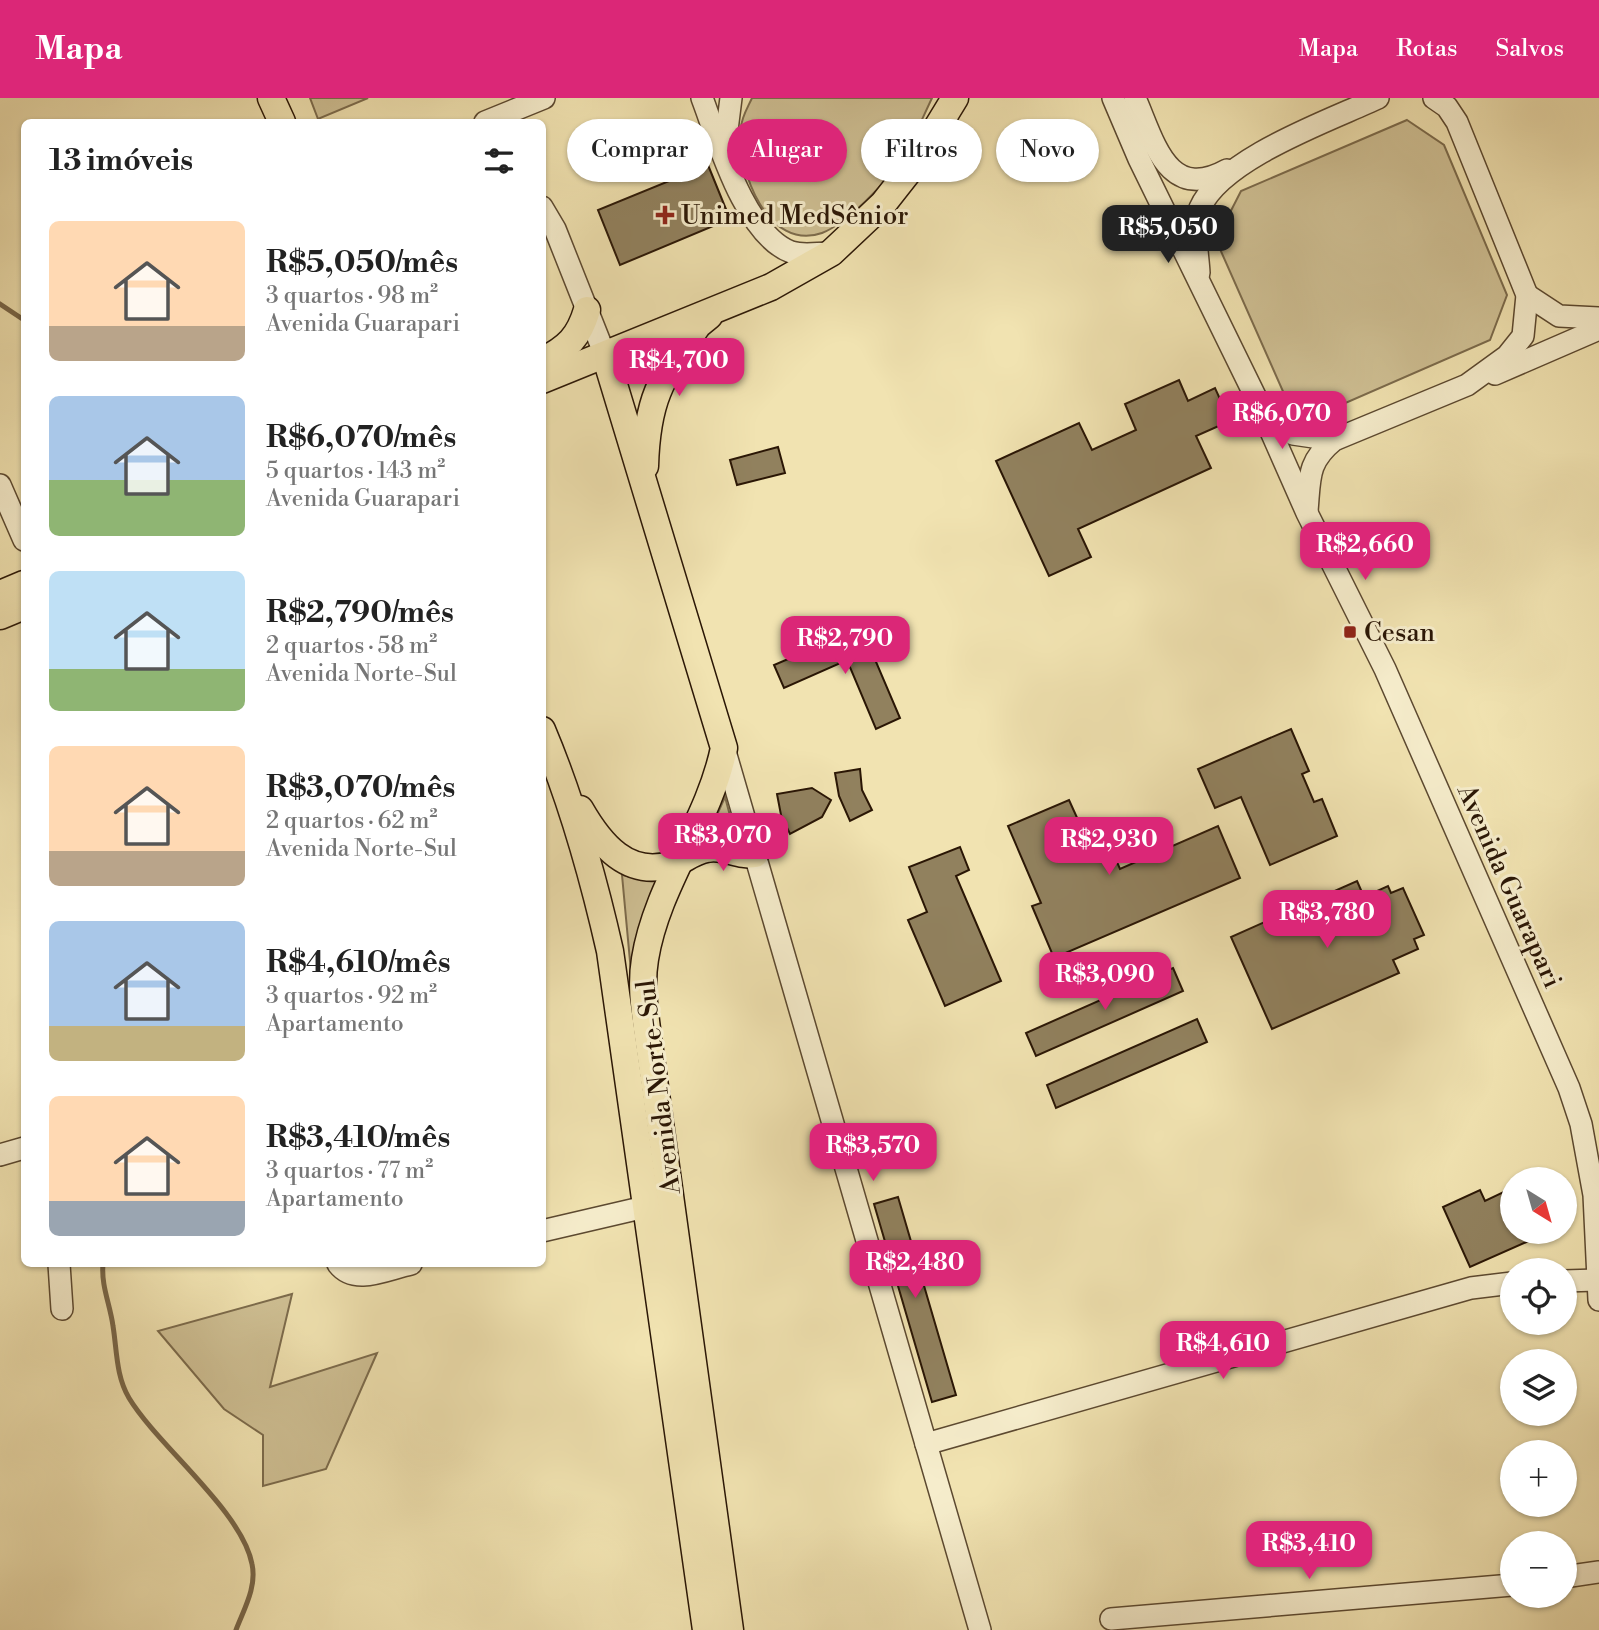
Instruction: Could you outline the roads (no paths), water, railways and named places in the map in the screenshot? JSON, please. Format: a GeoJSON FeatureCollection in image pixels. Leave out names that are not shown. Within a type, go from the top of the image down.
{"type":"FeatureCollection","features":[{"type":"Feature","properties":{"kind":"main road"},"geometry":{"type":"LineString","coordinates":[[271,98],[281,119]]}},
{"type":"Feature","properties":{"kind":"main road"},"geometry":{"type":"LineString","coordinates":[[546,378],[771,287],[831,253],[883,204],[916,162],[955,98]]}},
{"type":"Feature","properties":{"kind":"main road"},"geometry":{"type":"LineString","coordinates":[[644,485],[646,433],[654,394],[698,325],[717,309]]}},
{"type":"Feature","properties":{"kind":"main road"},"geometry":{"type":"LineString","coordinates":[[546,359],[571,344],[582,328],[587,310]]}},
{"type":"Feature","properties":{"kind":"main road"},"geometry":{"type":"LineString","coordinates":[[605,355],[724,748]]}},
{"type":"Feature","properties":{"kind":"main road"},"geometry":{"type":"LineString","coordinates":[[0,594],[21,585]]}},
{"type":"Feature","properties":{"kind":"main road"},"geometry":{"type":"LineString","coordinates":[[0,616],[21,607]]}},
{"type":"Feature","properties":{"kind":"main road","name":"Avenida Norte-Sul"},"geometry":{"type":"LineString","coordinates":[[546,739],[561,773],[598,897],[610,951],[706,1630]]}},
{"type":"Feature","properties":{"kind":"main road","name":"Avenida Norte-Sul"},"geometry":{"type":"LineString","coordinates":[[724,748],[716,781],[660,903],[645,959],[644,1005],[730,1630]]}},
{"type":"Feature","properties":{"kind":"main road"},"geometry":{"type":"LineString","coordinates":[[561,773],[591,827],[618,858],[639,868],[677,863],[706,849],[755,854]]}},
{"type":"Feature","properties":{"kind":"street"},"geometry":{"type":"LineString","coordinates":[[498,114],[544,98]]}},
{"type":"Feature","properties":{"kind":"street"},"geometry":{"type":"LineString","coordinates":[[702,98],[727,164]]}},
{"type":"Feature","properties":{"kind":"street"},"geometry":{"type":"LineString","coordinates":[[728,119],[731,98]]}},
{"type":"Feature","properties":{"kind":"street","name":"Avenida Guarapari"},"geometry":{"type":"LineString","coordinates":[[1113,98],[1139,159],[1258,402],[1307,513],[1385,669],[1569,1088],[1581,1124],[1594,1195],[1598,1290]]}},
{"type":"Feature","properties":{"kind":"street"},"geometry":{"type":"LineString","coordinates":[[1135,98],[1163,161],[1174,173],[1184,178],[1214,177],[1376,99]]}},
{"type":"Feature","properties":{"kind":"street"},"geometry":{"type":"LineString","coordinates":[[1434,98],[1447,107],[1457,122],[1527,295],[1523,336],[1517,346],[1467,385]]}},
{"type":"Feature","properties":{"kind":"street"},"geometry":{"type":"LineString","coordinates":[[1199,282],[1197,223],[1200,207],[1212,191],[1254,156]]}},
{"type":"Feature","properties":{"kind":"street"},"geometry":{"type":"LineString","coordinates":[[734,182],[762,228],[777,244],[799,254],[831,253]]}},
{"type":"Feature","properties":{"kind":"street"},"geometry":{"type":"LineString","coordinates":[[546,212],[605,355]]}},
{"type":"Feature","properties":{"kind":"street"},"geometry":{"type":"LineString","coordinates":[[1527,295],[1559,316],[1599,318]]}},
{"type":"Feature","properties":{"kind":"street"},"geometry":{"type":"LineString","coordinates":[[1307,513],[1313,462],[1334,440],[1599,329]]}},
{"type":"Feature","properties":{"kind":"street"},"geometry":{"type":"LineString","coordinates":[[1258,402],[1293,434],[1334,440]]}},
{"type":"Feature","properties":{"kind":"street"},"geometry":{"type":"LineString","coordinates":[[0,485],[21,533]]}},
{"type":"Feature","properties":{"kind":"street"},"geometry":{"type":"LineString","coordinates":[[724,748],[981,1630]]}},
{"type":"Feature","properties":{"kind":"street"},"geometry":{"type":"LineString","coordinates":[[0,1155],[21,1149]]}},
{"type":"Feature","properties":{"kind":"street"},"geometry":{"type":"LineString","coordinates":[[546,1230],[645,1206]]}},
{"type":"Feature","properties":{"kind":"street"},"geometry":{"type":"LineString","coordinates":[[59,1267],[62,1309]]}},
{"type":"Feature","properties":{"kind":"street"},"geometry":{"type":"LineString","coordinates":[[341,1267],[345,1272],[358,1276],[398,1267]]}},
{"type":"Feature","properties":{"kind":"street"},"geometry":{"type":"LineString","coordinates":[[926,1444],[1471,1288],[1500,1284]]}},
{"type":"Feature","properties":{"kind":"street"},"geometry":{"type":"LineString","coordinates":[[1577,1284],[1598,1290]]}},
{"type":"Feature","properties":{"kind":"street"},"geometry":{"type":"LineString","coordinates":[[1577,1575],[1599,1572]]}},
{"type":"Feature","properties":{"kind":"street"},"geometry":{"type":"LineString","coordinates":[[1111,1619],[1500,1586]]}},
{"type":"Feature","properties":{"kind":"waterway"},"geometry":{"type":"LineString","coordinates":[[0,304],[21,318]]}},
{"type":"Feature","properties":{"kind":"waterway"},"geometry":{"type":"LineString","coordinates":[[103,1267],[119,1372],[129,1398],[142,1417],[233,1522],[245,1544],[252,1564],[253,1581],[236,1630]]}},
{"type":"Feature","properties":{"kind":"place","name":"Unimed MedSênior"},"geometry":{"type":"Point","coordinates":[665,215]}},
{"type":"Feature","properties":{"kind":"place","name":"Cesan"},"geometry":{"type":"Point","coordinates":[1350,632]}}]}
